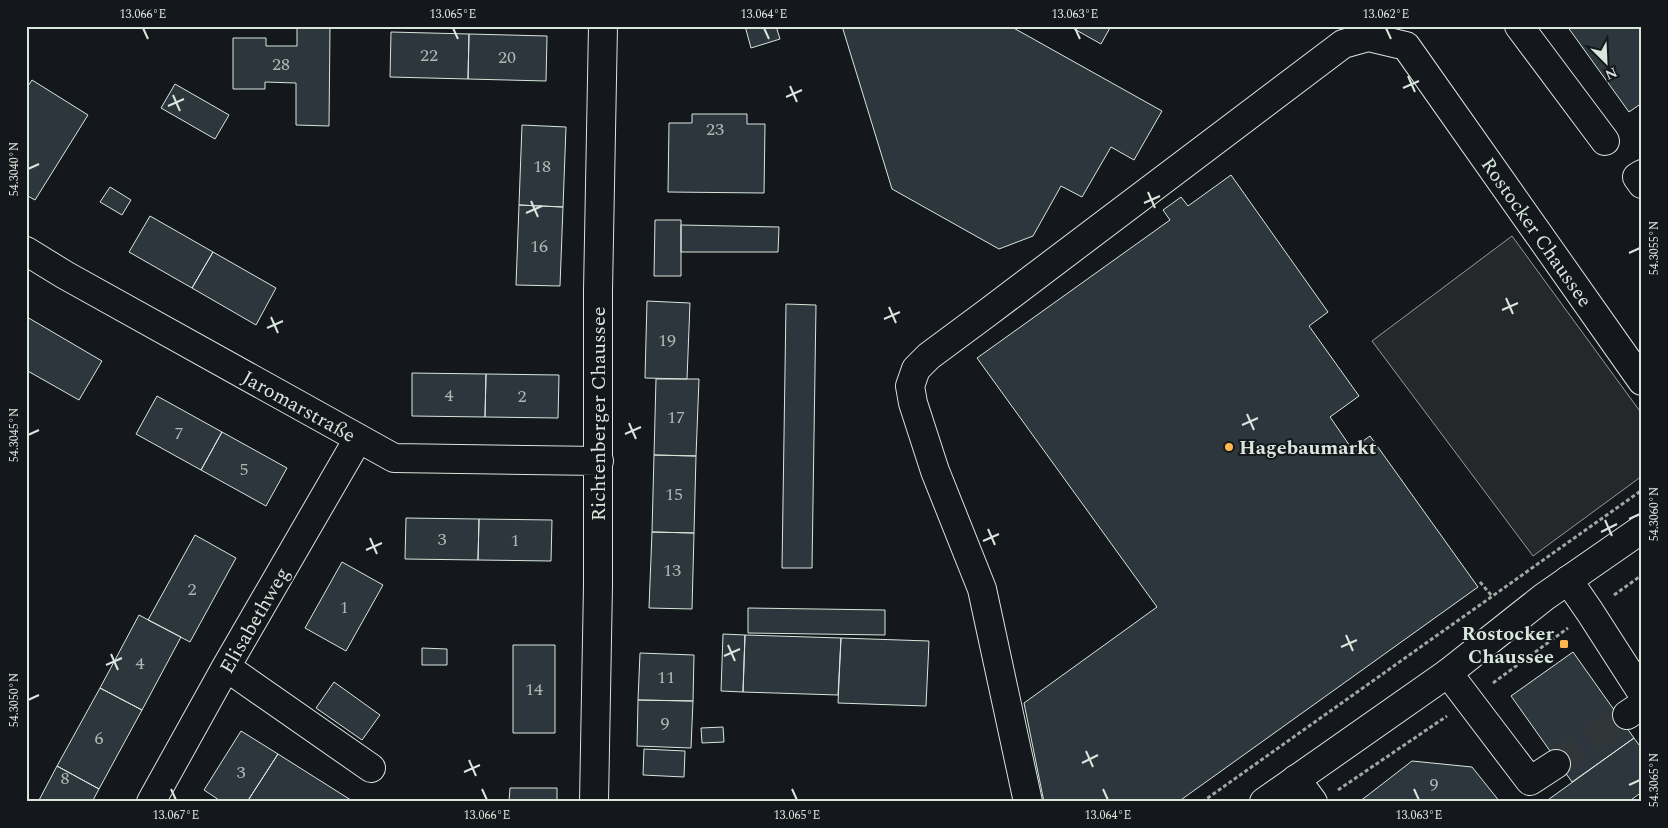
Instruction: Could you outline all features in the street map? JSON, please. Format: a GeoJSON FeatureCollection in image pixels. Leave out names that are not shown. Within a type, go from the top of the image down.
{"type":"FeatureCollection","features":[{"type":"Feature","properties":{"kind":"street","name":"Richtenberger Chaussee"},"geometry":{"type":"LineString","coordinates":[[594,802],[599,461],[598,291],[603,26]]}},
{"type":"Feature","properties":{"kind":"street"},"geometry":{"type":"LineString","coordinates":[[1519,26],[1605,141]]}},
{"type":"Feature","properties":{"kind":"street","name":"Rostocker Chaussee"},"geometry":{"type":"LineString","coordinates":[[1028,802],[982,589],[935,471],[913,403],[910,386],[916,369],[972,324],[1343,44],[1368,37],[1406,46],[1642,381]]}},
{"type":"Feature","properties":{"kind":"street"},"geometry":{"type":"LineString","coordinates":[[1642,174],[1637,177],[1642,184]]}},
{"type":"Feature","properties":{"kind":"street","name":"Jaromarstraße"},"geometry":{"type":"LineString","coordinates":[[26,250],[65,276],[394,458],[599,461]]}},
{"type":"Feature","properties":{"kind":"street","name":"Elisabethweg"},"geometry":{"type":"LineString","coordinates":[[152,802],[226,667],[358,439]]}},
{"type":"Feature","properties":{"kind":"street"},"geometry":{"type":"LineString","coordinates":[[1264,802],[1448,673],[1544,597],[1642,528]]}},
{"type":"Feature","properties":{"kind":"street"},"geometry":{"type":"LineString","coordinates":[[1568,580],[1590,612],[1637,705]]}},
{"type":"Feature","properties":{"kind":"street"},"geometry":{"type":"LineString","coordinates":[[226,667],[371,768]]}},
{"type":"Feature","properties":{"kind":"street"},"geometry":{"type":"LineString","coordinates":[[1448,673],[1530,781],[1556,764]]}},
{"type":"Feature","properties":{"kind":"street"},"geometry":{"type":"LineString","coordinates":[[1296,779],[1313,802]]}},
{"type":"Feature","properties":{"kind":"path"},"geometry":{"type":"LineString","coordinates":[[1202,802],[1642,490]]}},
{"type":"Feature","properties":{"kind":"path"},"geometry":{"type":"LineString","coordinates":[[1480,582],[1492,596]]}},
{"type":"Feature","properties":{"kind":"shaded area"},"geometry":{"type":"Polygon","coordinates":[[[1512,236],[1642,414],[1642,476],[1533,556],[1372,341],[1512,236]]]}},
{"type":"Feature","properties":{"kind":"building"},"geometry":{"type":"Polygon","coordinates":[[[297,26],[330,26],[329,126],[296,125],[296,83],[265,82],[265,89],[233,89],[233,38],[266,38],[266,46],[297,46],[297,26]]]}},
{"type":"Feature","properties":{"kind":"building"},"geometry":{"type":"Polygon","coordinates":[[[745,26],[776,26],[780,39],[751,48],[745,26]]]}},
{"type":"Feature","properties":{"kind":"building"},"geometry":{"type":"Polygon","coordinates":[[[842,26],[1010,26],[1162,111],[1134,160],[1111,147],[1082,197],[1061,186],[1033,236],[999,249],[892,189],[842,26]]]}},
{"type":"Feature","properties":{"kind":"building"},"geometry":{"type":"Polygon","coordinates":[[[1069,26],[1111,26],[1101,44],[1069,26]]]}},
{"type":"Feature","properties":{"kind":"building"},"geometry":{"type":"Polygon","coordinates":[[[1567,26],[1642,26],[1642,103],[1629,112],[1567,26]]]}},
{"type":"Feature","properties":{"kind":"building"},"geometry":{"type":"Polygon","coordinates":[[[391,32],[469,34],[468,79],[390,77],[391,32]]]}},
{"type":"Feature","properties":{"kind":"building"},"geometry":{"type":"Polygon","coordinates":[[[469,34],[547,36],[546,81],[468,79],[469,34]]]}},
{"type":"Feature","properties":{"kind":"building"},"geometry":{"type":"Polygon","coordinates":[[[32,80],[88,115],[35,200],[26,195],[26,89],[32,80]]]}},
{"type":"Feature","properties":{"kind":"building"},"geometry":{"type":"Polygon","coordinates":[[[175,84],[229,115],[215,139],[161,108],[175,84]]]}},
{"type":"Feature","properties":{"kind":"building"},"geometry":{"type":"Polygon","coordinates":[[[692,114],[747,114],[747,124],[765,124],[764,193],[668,192],[669,123],[692,123],[692,114]]]}},
{"type":"Feature","properties":{"kind":"building"},"geometry":{"type":"Polygon","coordinates":[[[522,125],[566,127],[563,207],[519,205],[522,125]]]}},
{"type":"Feature","properties":{"kind":"building"},"geometry":{"type":"Polygon","coordinates":[[[1231,175],[1328,312],[1309,326],[1359,396],[1330,417],[1352,449],[1370,436],[1478,587],[1178,802],[1044,802],[1024,703],[1157,607],[977,358],[1170,220],[1163,210],[1181,197],[1188,206],[1231,175]]]}},
{"type":"Feature","properties":{"kind":"building"},"geometry":{"type":"Polygon","coordinates":[[[110,187],[131,200],[122,215],[100,202],[110,187]]]}},
{"type":"Feature","properties":{"kind":"building"},"geometry":{"type":"Polygon","coordinates":[[[519,205],[563,207],[560,286],[516,285],[519,205]]]}},
{"type":"Feature","properties":{"kind":"building"},"geometry":{"type":"Polygon","coordinates":[[[150,216],[213,252],[192,288],[129,252],[150,216]]]}},
{"type":"Feature","properties":{"kind":"building"},"geometry":{"type":"Polygon","coordinates":[[[655,220],[681,220],[681,276],[654,276],[655,220]]]}},
{"type":"Feature","properties":{"kind":"building"},"geometry":{"type":"Polygon","coordinates":[[[681,225],[779,227],[778,252],[681,252],[681,225]]]}},
{"type":"Feature","properties":{"kind":"building"},"geometry":{"type":"Polygon","coordinates":[[[213,252],[276,288],[256,325],[192,288],[213,252]]]}},
{"type":"Feature","properties":{"kind":"building"},"geometry":{"type":"Polygon","coordinates":[[[647,301],[690,303],[687,379],[645,378],[647,301]]]}},
{"type":"Feature","properties":{"kind":"building"},"geometry":{"type":"Polygon","coordinates":[[[786,304],[816,305],[812,568],[782,568],[786,304]]]}},
{"type":"Feature","properties":{"kind":"building"},"geometry":{"type":"Polygon","coordinates":[[[27,317],[102,361],[79,400],[26,370],[27,317]]]}},
{"type":"Feature","properties":{"kind":"building"},"geometry":{"type":"Polygon","coordinates":[[[412,373],[486,374],[485,417],[412,416],[412,373]]]}},
{"type":"Feature","properties":{"kind":"building"},"geometry":{"type":"Polygon","coordinates":[[[486,374],[559,375],[558,418],[485,417],[486,374]]]}},
{"type":"Feature","properties":{"kind":"building"},"geometry":{"type":"Polygon","coordinates":[[[656,379],[699,379],[696,456],[654,455],[656,379]]]}},
{"type":"Feature","properties":{"kind":"building"},"geometry":{"type":"Polygon","coordinates":[[[157,396],[222,432],[201,470],[136,434],[157,396]]]}},
{"type":"Feature","properties":{"kind":"building"},"geometry":{"type":"Polygon","coordinates":[[[222,432],[287,468],[266,506],[201,470],[222,432]]]}},
{"type":"Feature","properties":{"kind":"building"},"geometry":{"type":"Polygon","coordinates":[[[654,455],[696,456],[694,533],[652,532],[654,455]]]}},
{"type":"Feature","properties":{"kind":"building"},"geometry":{"type":"Polygon","coordinates":[[[406,518],[479,519],[478,560],[405,559],[406,518]]]}},
{"type":"Feature","properties":{"kind":"building"},"geometry":{"type":"Polygon","coordinates":[[[479,519],[552,520],[551,561],[478,560],[479,519]]]}},
{"type":"Feature","properties":{"kind":"building"},"geometry":{"type":"Polygon","coordinates":[[[652,532],[694,533],[692,609],[649,608],[652,532]]]}},
{"type":"Feature","properties":{"kind":"building"},"geometry":{"type":"Polygon","coordinates":[[[195,535],[236,558],[190,642],[148,620],[195,535]]]}},
{"type":"Feature","properties":{"kind":"building"},"geometry":{"type":"Polygon","coordinates":[[[342,562],[383,585],[346,651],[305,628],[342,562]]]}},
{"type":"Feature","properties":{"kind":"building"},"geometry":{"type":"Polygon","coordinates":[[[748,608],[885,610],[885,635],[748,633],[748,608]]]}},
{"type":"Feature","properties":{"kind":"building"},"geometry":{"type":"Polygon","coordinates":[[[139,615],[181,637],[142,710],[100,688],[139,615]]]}},
{"type":"Feature","properties":{"kind":"building"},"geometry":{"type":"Polygon","coordinates":[[[723,634],[745,635],[743,692],[721,691],[723,634]]]}},
{"type":"Feature","properties":{"kind":"building"},"geometry":{"type":"Polygon","coordinates":[[[745,635],[841,638],[838,695],[743,692],[745,635]]]}},
{"type":"Feature","properties":{"kind":"building"},"geometry":{"type":"Polygon","coordinates":[[[841,638],[929,641],[926,706],[838,703],[841,638]]]}},
{"type":"Feature","properties":{"kind":"building"},"geometry":{"type":"Polygon","coordinates":[[[513,645],[555,645],[555,733],[513,733],[513,645]]]}},
{"type":"Feature","properties":{"kind":"building"},"geometry":{"type":"Polygon","coordinates":[[[422,648],[447,649],[447,665],[422,665],[422,648]]]}},
{"type":"Feature","properties":{"kind":"building"},"geometry":{"type":"Polygon","coordinates":[[[1573,652],[1634,738],[1572,782],[1511,696],[1573,652]]]}},
{"type":"Feature","properties":{"kind":"building"},"geometry":{"type":"Polygon","coordinates":[[[640,653],[694,655],[693,701],[638,700],[640,653]]]}},
{"type":"Feature","properties":{"kind":"building"},"geometry":{"type":"Polygon","coordinates":[[[334,682],[380,715],[362,740],[316,708],[334,682]]]}},
{"type":"Feature","properties":{"kind":"building"},"geometry":{"type":"Polygon","coordinates":[[[100,688],[142,710],[99,789],[57,766],[100,688]]]}},
{"type":"Feature","properties":{"kind":"building"},"geometry":{"type":"Polygon","coordinates":[[[638,700],[693,701],[691,748],[637,746],[638,700]]]}},
{"type":"Feature","properties":{"kind":"building"},"geometry":{"type":"Polygon","coordinates":[[[723,727],[724,742],[702,743],[701,728],[723,727]]]}},
{"type":"Feature","properties":{"kind":"building"},"geometry":{"type":"Polygon","coordinates":[[[241,731],[278,754],[247,802],[222,802],[204,790],[241,731]]]}},
{"type":"Feature","properties":{"kind":"building"},"geometry":{"type":"Polygon","coordinates":[[[1634,738],[1642,749],[1642,792],[1628,802],[1545,802],[1634,738]]]}},
{"type":"Feature","properties":{"kind":"building"},"geometry":{"type":"Polygon","coordinates":[[[644,749],[685,751],[684,777],[643,775],[644,749]]]}},
{"type":"Feature","properties":{"kind":"building"},"geometry":{"type":"Polygon","coordinates":[[[278,754],[354,802],[247,802],[278,754]]]}},
{"type":"Feature","properties":{"kind":"building"},"geometry":{"type":"Polygon","coordinates":[[[1412,761],[1472,767],[1500,802],[1359,802],[1412,761]]]}},
{"type":"Feature","properties":{"kind":"building"},"geometry":{"type":"Polygon","coordinates":[[[57,766],[99,789],[92,802],[38,802],[57,766]]]}},
{"type":"Feature","properties":{"kind":"building"},"geometry":{"type":"Polygon","coordinates":[[[510,788],[557,788],[557,802],[509,802],[510,788]]]}},
{"type":"Feature","properties":{"kind":"tunnel"},"geometry":{"type":"LineString","coordinates":[[1556,764],[1627,715]]}},
{"type":"Feature","properties":{"kind":"place","name":"Hagebaumarkt"},"geometry":{"type":"Point","coordinates":[1229,447]}},
{"type":"Feature","properties":{"kind":"place","name":"Rostocker Chaussee"},"geometry":{"type":"Point","coordinates":[1564,644]}}]}
